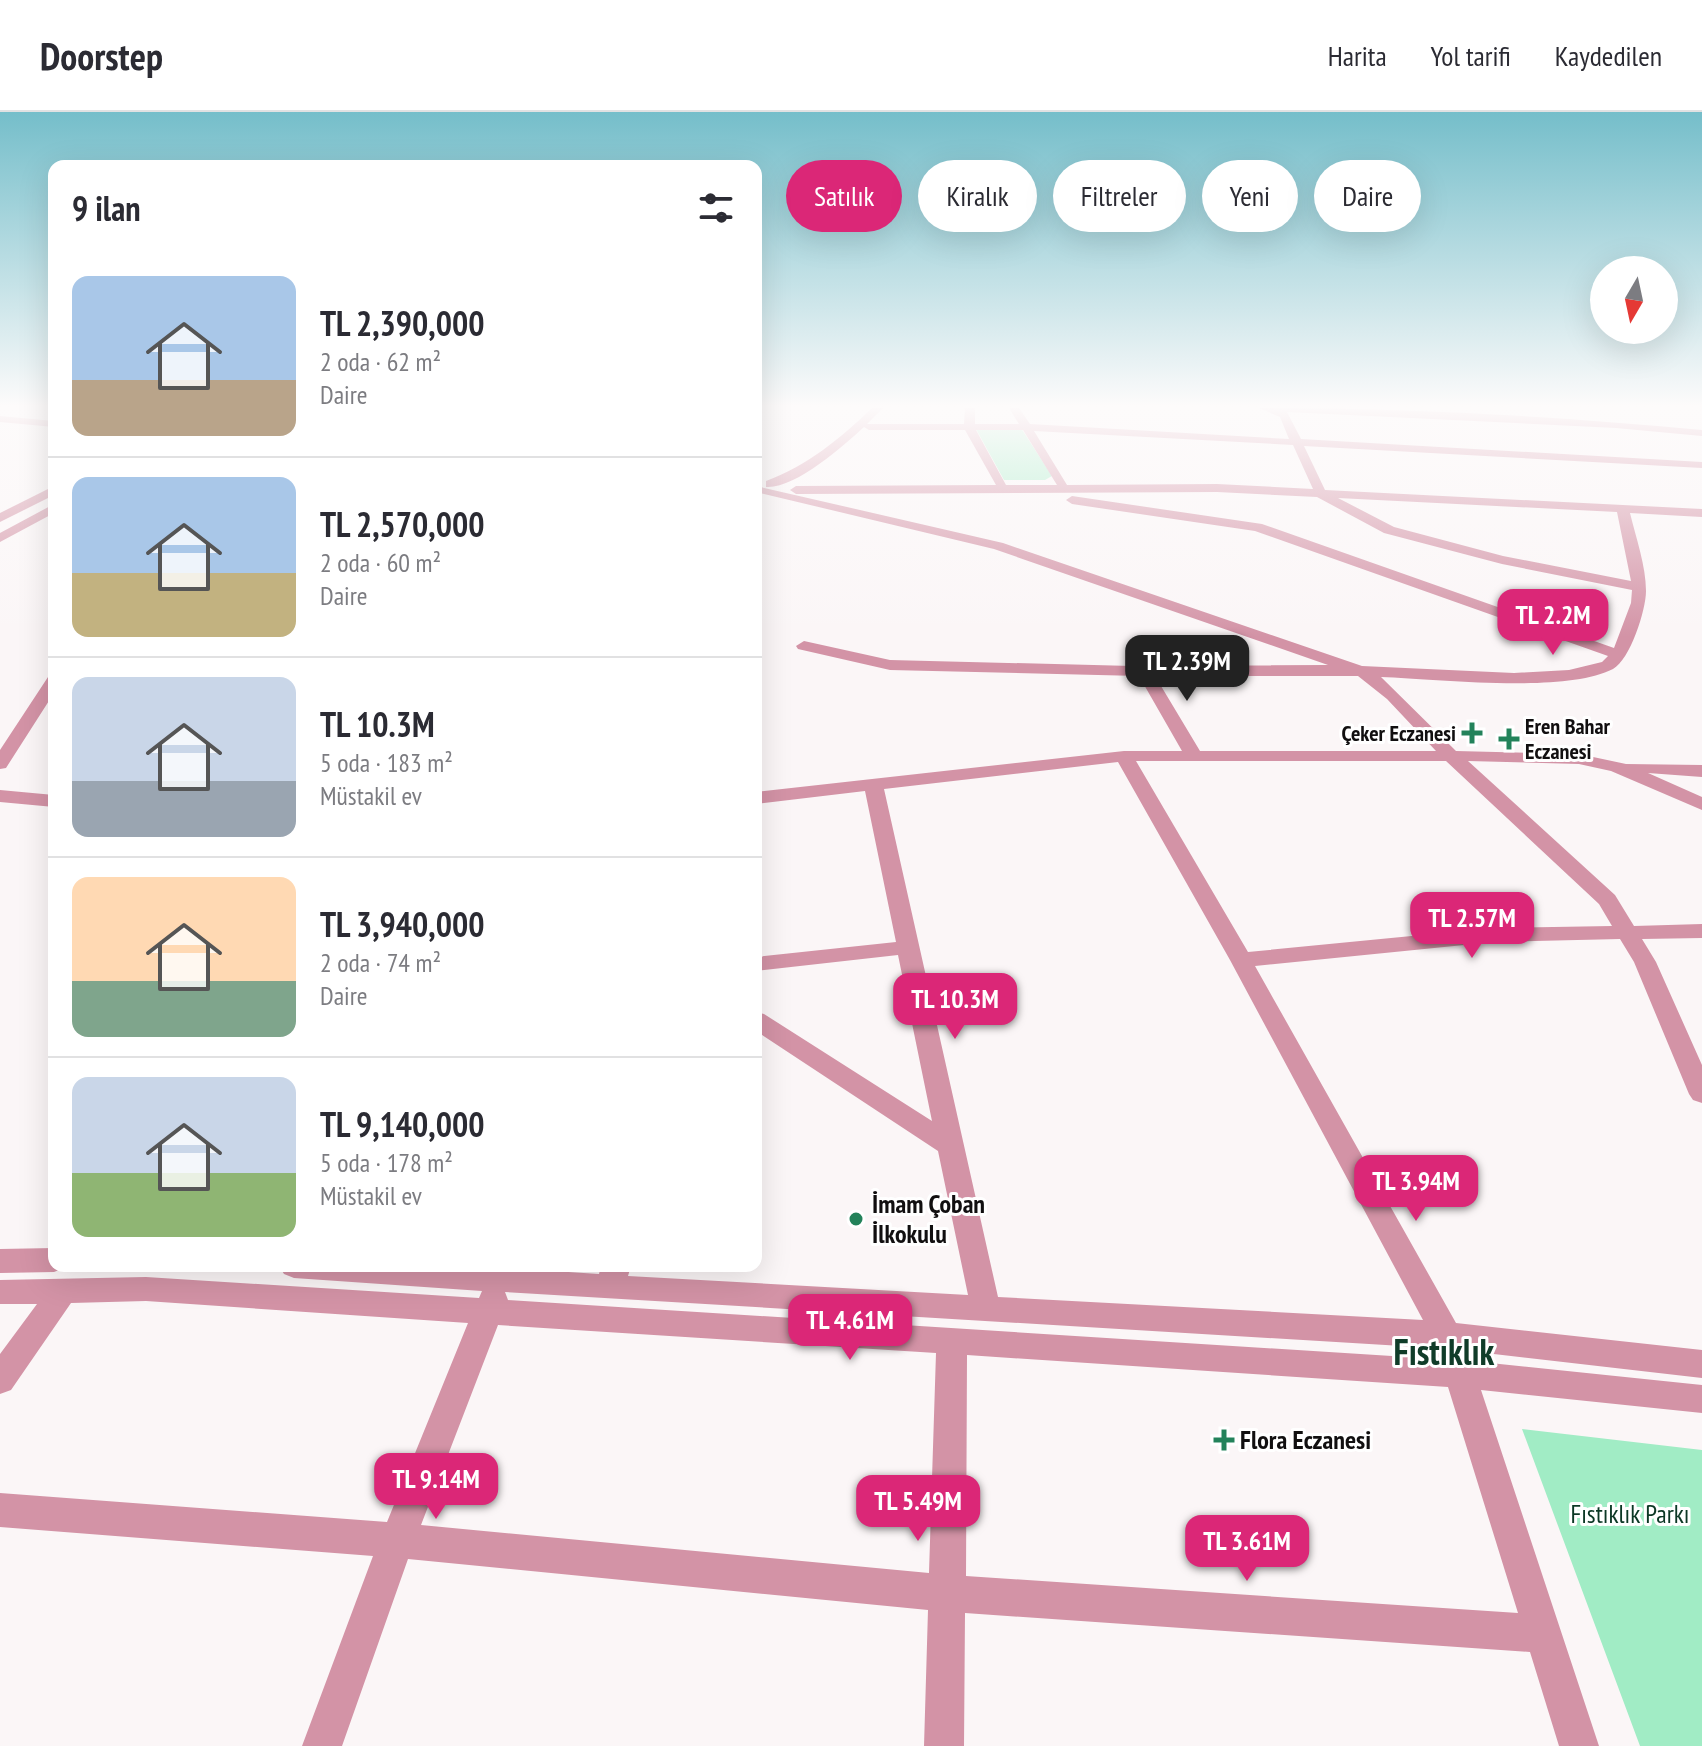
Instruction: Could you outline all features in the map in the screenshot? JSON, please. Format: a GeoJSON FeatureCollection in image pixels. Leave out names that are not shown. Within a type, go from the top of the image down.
{"type":"FeatureCollection","features":[{"type":"Feature","properties":{"kind":"street"},"geometry":{"type":"LineString","coordinates":[[762,486],[961,484]]}},
{"type":"Feature","properties":{"kind":"street"},"geometry":{"type":"LineString","coordinates":[[1199,484],[1699,512]]}},
{"type":"Feature","properties":{"kind":"street"},"geometry":{"type":"LineString","coordinates":[[1316,484],[1320,492],[1389,530],[1502,560],[1639,587]]}},
{"type":"Feature","properties":{"kind":"street"},"geometry":{"type":"LineString","coordinates":[[1,514],[48,486]]}},
{"type":"Feature","properties":{"kind":"street"},"geometry":{"type":"LineString","coordinates":[[762,486],[1189,487],[1699,512]]}},
{"type":"Feature","properties":{"kind":"street"},"geometry":{"type":"LineString","coordinates":[[762,487],[998,546],[1366,673],[1393,695],[1452,757],[1607,900],[1645,962],[1702,1094]]}},
{"type":"Feature","properties":{"kind":"street"},"geometry":{"type":"LineString","coordinates":[[1025,489],[1063,498],[1257,527],[1619,655]]}},
{"type":"Feature","properties":{"kind":"street"},"geometry":{"type":"LineString","coordinates":[[1,514],[48,493]]}},
{"type":"Feature","properties":{"kind":"street"},"geometry":{"type":"LineString","coordinates":[[1,514],[48,508]]}},
{"type":"Feature","properties":{"kind":"street"},"geometry":{"type":"LineString","coordinates":[[804,646],[890,665],[1144,671],[1340,670],[1544,678],[1594,670],[1608,665],[1619,655],[1638,603],[1639,587],[1623,509]]}},
{"type":"Feature","properties":{"kind":"street"},"geometry":{"type":"LineString","coordinates":[[0,538],[48,510]]}},
{"type":"Feature","properties":{"kind":"street"},"geometry":{"type":"LineString","coordinates":[[1144,671],[1194,756]]}},
{"type":"Feature","properties":{"kind":"street"},"geometry":{"type":"LineString","coordinates":[[0,764],[48,689]]}},
{"type":"Feature","properties":{"kind":"street"},"geometry":{"type":"LineString","coordinates":[[1124,756],[1241,960],[1447,1335],[1579,1746]]}},
{"type":"Feature","properties":{"kind":"street"},"geometry":{"type":"LineString","coordinates":[[762,797],[1124,756],[1553,757],[1616,766],[1702,771]]}},
{"type":"Feature","properties":{"kind":"street"},"geometry":{"type":"LineString","coordinates":[[1616,766],[1702,804]]}},
{"type":"Feature","properties":{"kind":"street"},"geometry":{"type":"LineString","coordinates":[[873,784],[986,1310]]}},
{"type":"Feature","properties":{"kind":"street"},"geometry":{"type":"LineString","coordinates":[[0,796],[48,800]]}},
{"type":"Feature","properties":{"kind":"street"},"geometry":{"type":"LineString","coordinates":[[1241,960],[1494,935],[1702,931]]}},
{"type":"Feature","properties":{"kind":"street"},"geometry":{"type":"LineString","coordinates":[[762,963],[910,947]]}},
{"type":"Feature","properties":{"kind":"street"},"geometry":{"type":"LineString","coordinates":[[762,1024],[952,1147]]}},
{"type":"Feature","properties":{"kind":"street"},"geometry":{"type":"LineString","coordinates":[[0,1261],[48,1260]]}},
{"type":"Feature","properties":{"kind":"street"},"geometry":{"type":"LineString","coordinates":[[335,1272],[494,1295],[952,1341],[1462,1374],[1702,1399]]}},
{"type":"Feature","properties":{"kind":"street"},"geometry":{"type":"LineString","coordinates":[[0,1292],[146,1289],[494,1295],[614,1276],[986,1310],[1447,1335],[1702,1364]]}},
{"type":"Feature","properties":{"kind":"street"},"geometry":{"type":"LineString","coordinates":[[0,1380],[63,1291]]}},
{"type":"Feature","properties":{"kind":"street"},"geometry":{"type":"LineString","coordinates":[[322,1746],[397,1540],[494,1295]]}},
{"type":"Feature","properties":{"kind":"street"},"geometry":{"type":"LineString","coordinates":[[944,1746],[952,1341]]}},
{"type":"Feature","properties":{"kind":"street"},"geometry":{"type":"LineString","coordinates":[[0,1510],[397,1540],[947,1593],[1543,1634]]}},
{"type":"Feature","properties":{"kind":"green space","name":"Fıstıklık Parkı"},"geometry":{"type":"Polygon","coordinates":[[[1522,1429],[1702,1450],[1702,1746],[1640,1746],[1522,1429]]]}},
{"type":"Feature","properties":{"kind":"place","name":"Çeker Eczanesi"},"geometry":{"type":"Point","coordinates":[1472,733]}},
{"type":"Feature","properties":{"kind":"place","name":"Eren Bahar Eczanesi"},"geometry":{"type":"Point","coordinates":[1509,739]}},
{"type":"Feature","properties":{"kind":"place","name":"İmam Çoban İlkokulu"},"geometry":{"type":"Point","coordinates":[856,1219]}},
{"type":"Feature","properties":{"kind":"place","name":"Flora Eczanesi"},"geometry":{"type":"Point","coordinates":[1224,1440]}},
{"type":"Feature","properties":{"kind":"district","name":"Fıstıklık"},"geometry":{"type":"Point","coordinates":[1444,1352]}}]}
